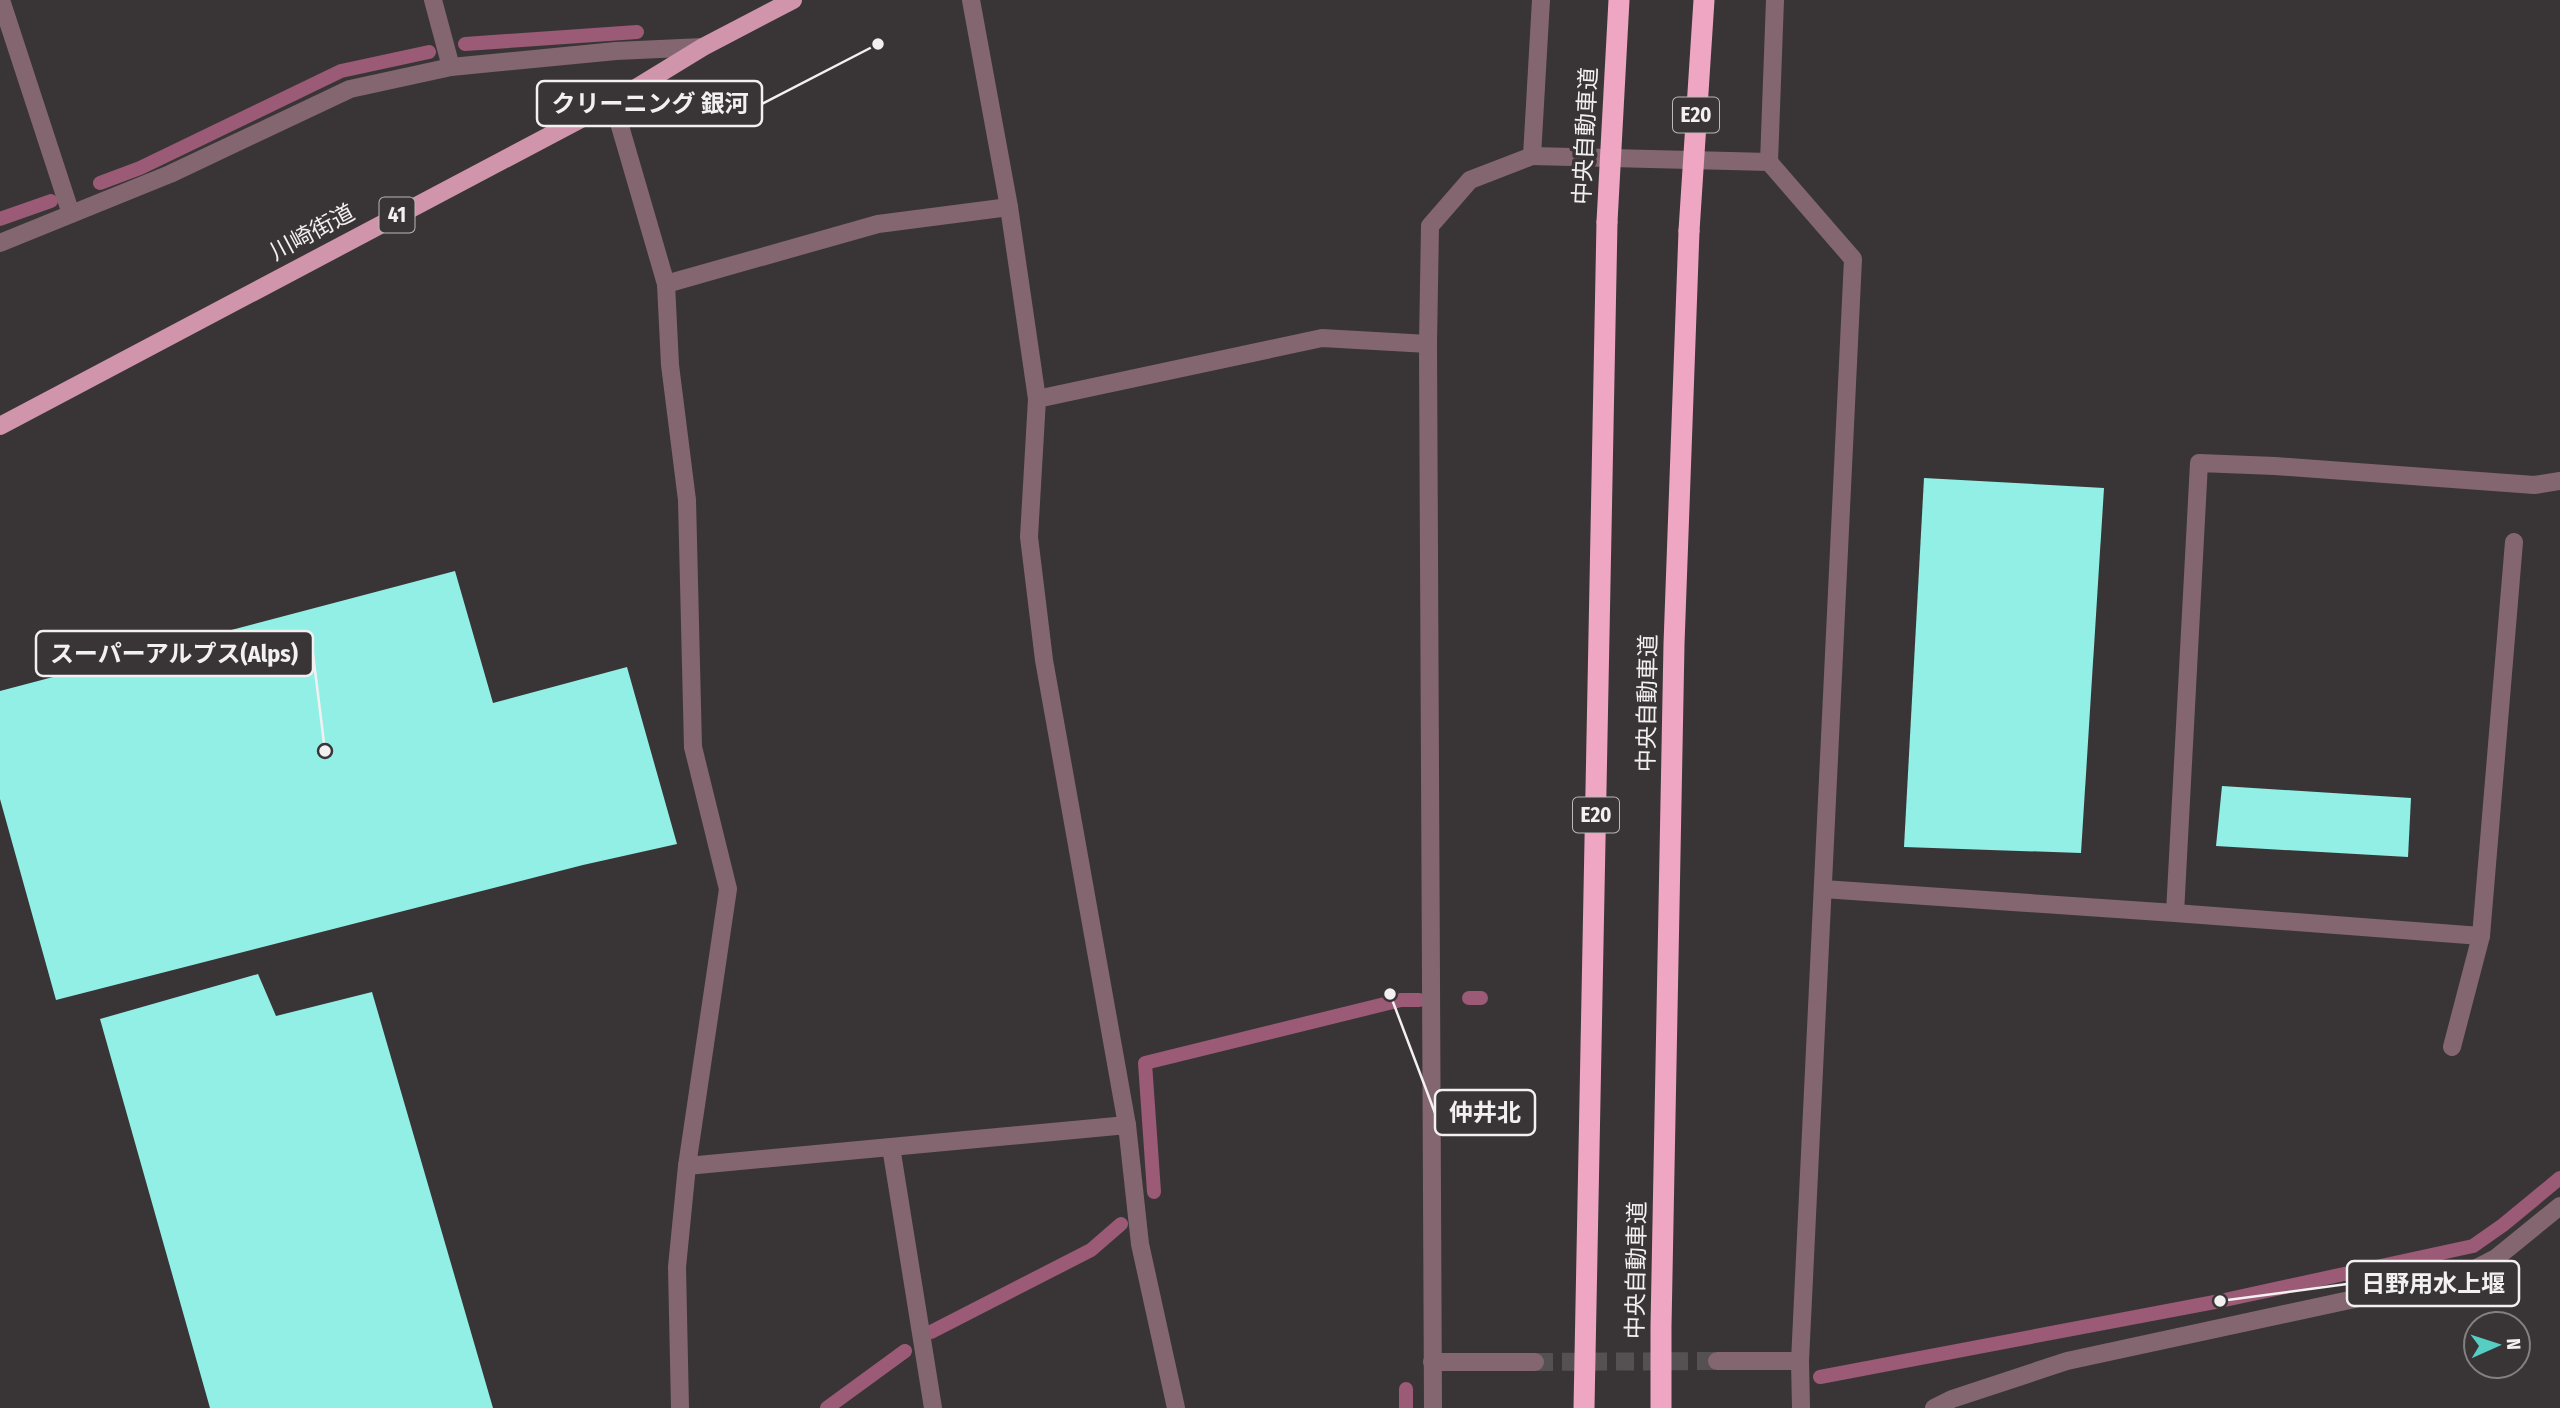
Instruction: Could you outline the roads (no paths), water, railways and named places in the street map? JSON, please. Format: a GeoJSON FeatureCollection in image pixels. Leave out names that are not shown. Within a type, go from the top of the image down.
{"type":"FeatureCollection","features":[{"type":"Feature","properties":{"kind":"highway","name":"中央自動車道"},"geometry":{"type":"LineString","coordinates":[[1584,1408],[1607,222],[1619,0]]}},
{"type":"Feature","properties":{"kind":"highway","name":"中央自動車道"},"geometry":{"type":"LineString","coordinates":[[1661,1408],[1674,644],[1689,230],[1704,0]]}},
{"type":"Feature","properties":{"kind":"main road","name":"川崎街道"},"geometry":{"type":"LineString","coordinates":[[0,426],[613,102],[703,47],[793,0]]}},
{"type":"Feature","properties":{"kind":"street"},"geometry":{"type":"LineString","coordinates":[[1,0],[71,215]]}},
{"type":"Feature","properties":{"kind":"street"},"geometry":{"type":"LineString","coordinates":[[433,0],[451,67]]}},
{"type":"Feature","properties":{"kind":"street"},"geometry":{"type":"LineString","coordinates":[[971,0],[1009,207],[1037,399],[1029,537],[1044,660],[1127,1125],[1140,1244],[1176,1408]]}},
{"type":"Feature","properties":{"kind":"street"},"geometry":{"type":"LineString","coordinates":[[1532,156],[1541,0]]}},
{"type":"Feature","properties":{"kind":"street"},"geometry":{"type":"LineString","coordinates":[[1775,0],[1769,162],[1853,259],[1800,1361],[1801,1408]]}},
{"type":"Feature","properties":{"kind":"street"},"geometry":{"type":"LineString","coordinates":[[0,243],[170,174],[350,89],[451,67],[616,51],[703,47]]}},
{"type":"Feature","properties":{"kind":"street"},"geometry":{"type":"LineString","coordinates":[[613,102],[666,284],[670,365],[687,500],[692,747],[728,889],[687,1166],[677,1267],[680,1408]]}},
{"type":"Feature","properties":{"kind":"street"},"geometry":{"type":"LineString","coordinates":[[1433,1408],[1428,344],[1430,226],[1471,180],[1532,156],[1769,162]]}},
{"type":"Feature","properties":{"kind":"street"},"geometry":{"type":"LineString","coordinates":[[666,284],[878,224],[1009,207]]}},
{"type":"Feature","properties":{"kind":"street"},"geometry":{"type":"LineString","coordinates":[[1037,399],[1322,338],[1428,344]]}},
{"type":"Feature","properties":{"kind":"street"},"geometry":{"type":"LineString","coordinates":[[2175,913],[2199,463],[2534,485],[2560,481]]}},
{"type":"Feature","properties":{"kind":"street"},"geometry":{"type":"LineString","coordinates":[[2452,1047],[2481,936],[2514,542]]}},
{"type":"Feature","properties":{"kind":"street"},"geometry":{"type":"LineString","coordinates":[[1822,889],[2481,936]]}},
{"type":"Feature","properties":{"kind":"street"},"geometry":{"type":"LineString","coordinates":[[687,1166],[1127,1125]]}},
{"type":"Feature","properties":{"kind":"street"},"geometry":{"type":"LineString","coordinates":[[891,1147],[933,1408]]}},
{"type":"Feature","properties":{"kind":"street"},"geometry":{"type":"LineString","coordinates":[[1934,1408],[1952,1399],[2067,1362],[2461,1276],[2497,1258],[2560,1206]]}},
{"type":"Feature","properties":{"kind":"street"},"geometry":{"type":"LineString","coordinates":[[1717,1361],[1800,1361]]}},
{"type":"Feature","properties":{"kind":"street"},"geometry":{"type":"LineString","coordinates":[[1432,1362],[1535,1362]]}},
{"type":"Feature","properties":{"kind":"waterway"},"geometry":{"type":"LineString","coordinates":[[465,44],[637,32]]}},
{"type":"Feature","properties":{"kind":"waterway"},"geometry":{"type":"LineString","coordinates":[[100,183],[140,168],[341,71],[429,52]]}},
{"type":"Feature","properties":{"kind":"waterway"},"geometry":{"type":"LineString","coordinates":[[0,219],[51,201]]}},
{"type":"Feature","properties":{"kind":"waterway"},"geometry":{"type":"LineString","coordinates":[[1469,998],[1481,998]]}},
{"type":"Feature","properties":{"kind":"waterway"},"geometry":{"type":"LineString","coordinates":[[1154,1192],[1145,1063],[1401,1000],[1419,1000]]}},
{"type":"Feature","properties":{"kind":"waterway"},"geometry":{"type":"LineString","coordinates":[[1820,1377],[2220,1301],[2473,1246],[2560,1178]]}},
{"type":"Feature","properties":{"kind":"waterway"},"geometry":{"type":"LineString","coordinates":[[931,1332],[1091,1250],[1121,1224]]}},
{"type":"Feature","properties":{"kind":"waterway"},"geometry":{"type":"LineString","coordinates":[[827,1408],[905,1351]]}},
{"type":"Feature","properties":{"kind":"waterway"},"geometry":{"type":"LineString","coordinates":[[1406,1389],[1406,1408]]}},
{"type":"Feature","properties":{"kind":"tunnel"},"geometry":{"type":"LineString","coordinates":[[1535,1362],[1717,1361]]}},
{"type":"Feature","properties":{"kind":"place","name":"クリーニング 銀河"},"geometry":{"type":"Point","coordinates":[878,44]}},
{"type":"Feature","properties":{"kind":"place","name":"スーパーアルプス(Alps)"},"geometry":{"type":"Point","coordinates":[325,751]}},
{"type":"Feature","properties":{"kind":"place","name":"仲井北"},"geometry":{"type":"Point","coordinates":[1390,994]}},
{"type":"Feature","properties":{"kind":"place","name":"日野用水上堰"},"geometry":{"type":"Point","coordinates":[2220,1301]}}]}
